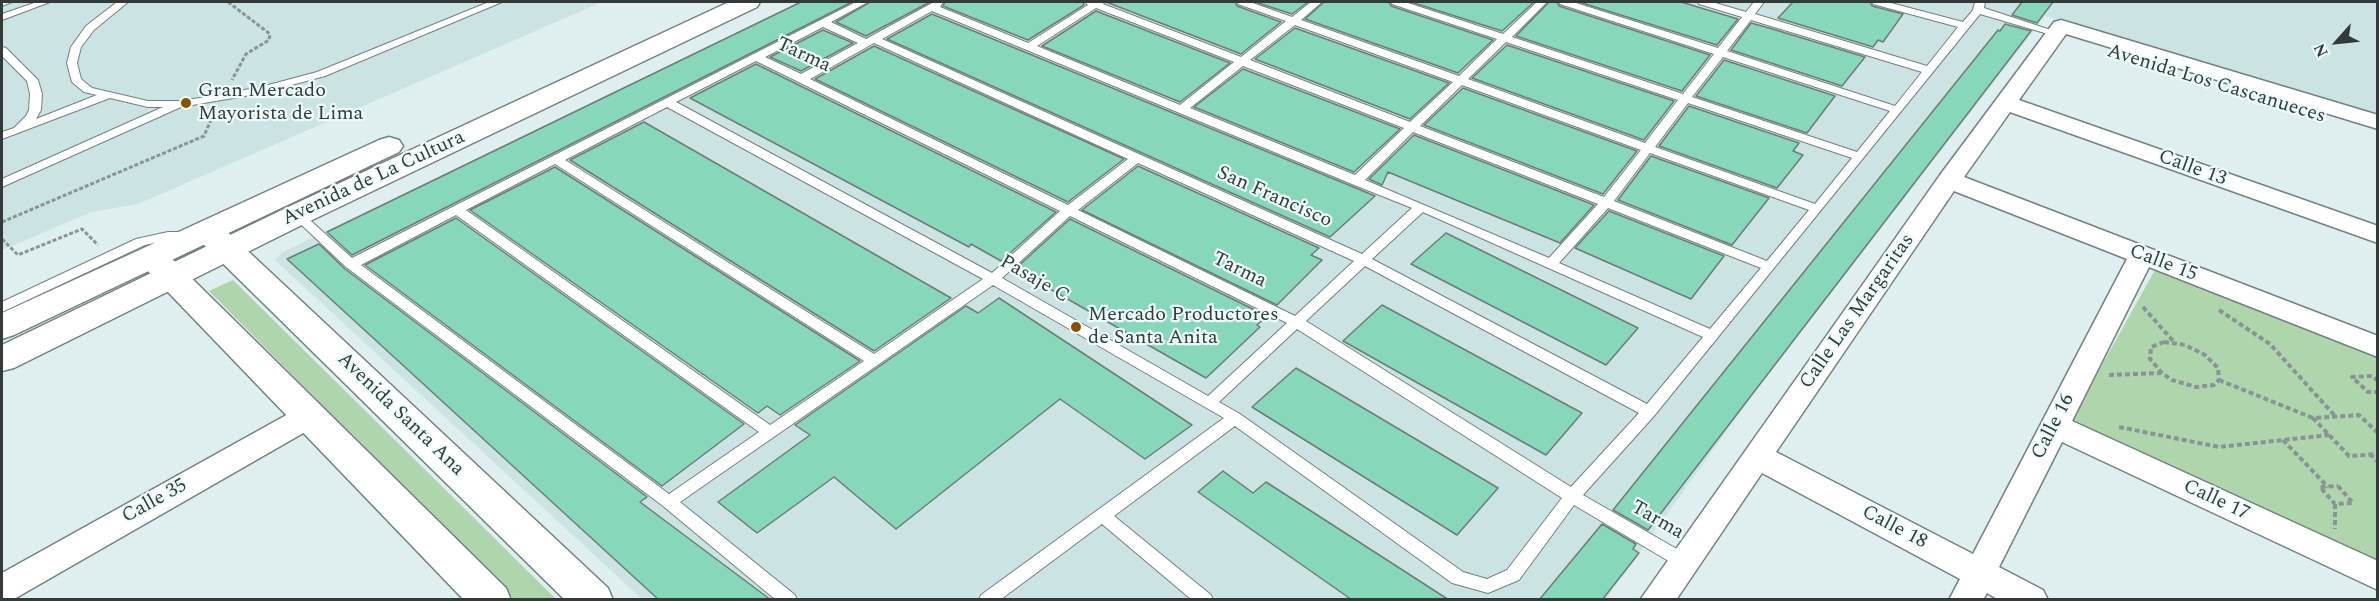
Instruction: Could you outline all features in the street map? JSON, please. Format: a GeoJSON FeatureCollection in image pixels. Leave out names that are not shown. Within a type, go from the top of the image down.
{"type":"FeatureCollection","features":[{"type":"Feature","properties":{"kind":"main road","name":"Avenida de La Cultura"},"geometry":{"type":"LineString","coordinates":[[2,359],[210,239],[701,2]]}},
{"type":"Feature","properties":{"kind":"main road","name":"Avenida de La Cultura"},"geometry":{"type":"LineString","coordinates":[[210,239],[297,215],[748,2]]}},
{"type":"Feature","properties":{"kind":"main road","name":"Avenida Santa Ana"},"geometry":{"type":"LineString","coordinates":[[210,239],[592,600]]}},
{"type":"Feature","properties":{"kind":"main road","name":"Avenida de La Cultura"},"geometry":{"type":"LineString","coordinates":[[2,327],[162,267]]}},
{"type":"Feature","properties":{"kind":"main road"},"geometry":{"type":"LineString","coordinates":[[162,267],[491,600]]}},
{"type":"Feature","properties":{"kind":"street","name":"Avenida Los Cascanueces"},"geometry":{"type":"LineString","coordinates":[[2057,32],[2282,99],[2378,122]]}},
{"type":"Feature","properties":{"kind":"street","name":"Calle Las Margaritas"},"geometry":{"type":"LineString","coordinates":[[1657,600],[1949,180],[2057,32]]}},
{"type":"Feature","properties":{"kind":"street","name":"Avenida Los Cascanueces"},"geometry":{"type":"LineString","coordinates":[[2282,99],[2378,134]]}},
{"type":"Feature","properties":{"kind":"street","name":"Calle 13"},"geometry":{"type":"LineString","coordinates":[[2006,103],[2378,235]]}},
{"type":"Feature","properties":{"kind":"street","name":"Calle 15"},"geometry":{"type":"LineString","coordinates":[[1949,180],[2378,347]]}},
{"type":"Feature","properties":{"kind":"street","name":"Calle 16"},"geometry":{"type":"LineString","coordinates":[[1973,586],[2142,255]]}},
{"type":"Feature","properties":{"kind":"street","name":"Calle 35"},"geometry":{"type":"LineString","coordinates":[[2,589],[309,416]]}},
{"type":"Feature","properties":{"kind":"street","name":"Calle 17"},"geometry":{"type":"LineString","coordinates":[[2054,426],[2378,576]]}},
{"type":"Feature","properties":{"kind":"street","name":"Calle 18"},"geometry":{"type":"LineString","coordinates":[[1757,456],[1973,586],[2031,600]]}},
{"type":"Feature","properties":{"kind":"lane"},"geometry":{"type":"LineString","coordinates":[[2,3],[7,2]]}},
{"type":"Feature","properties":{"kind":"lane"},"geometry":{"type":"LineString","coordinates":[[2,17],[45,2]]}},
{"type":"Feature","properties":{"kind":"lane"},"geometry":{"type":"LineString","coordinates":[[123,2],[90,28],[76,47],[72,63],[76,80],[87,90],[148,104],[181,104],[261,90],[321,74],[497,2]]}},
{"type":"Feature","properties":{"kind":"lane"},"geometry":{"type":"LineString","coordinates":[[261,90],[473,2]]}},
{"type":"Feature","properties":{"kind":"lane"},"geometry":{"type":"LineString","coordinates":[[351,264],[863,2]]}},
{"type":"Feature","properties":{"kind":"lane"},"geometry":{"type":"LineString","coordinates":[[1028,47],[1095,2],[1768,266]]}},
{"type":"Feature","properties":{"kind":"lane"},"geometry":{"type":"LineString","coordinates":[[1242,2],[1817,209]]}},
{"type":"Feature","properties":{"kind":"lane"},"geometry":{"type":"LineString","coordinates":[[1182,110],[1317,2]]}},
{"type":"Feature","properties":{"kind":"lane"},"geometry":{"type":"LineString","coordinates":[[1396,2],[1858,157]]}},
{"type":"Feature","properties":{"kind":"lane"},"geometry":{"type":"LineString","coordinates":[[1356,181],[1542,2]]}},
{"type":"Feature","properties":{"kind":"lane"},"geometry":{"type":"LineString","coordinates":[[1564,2],[1897,110]]}},
{"type":"Feature","properties":{"kind":"lane"},"geometry":{"type":"LineString","coordinates":[[1703,2],[1929,70]]}},
{"type":"Feature","properties":{"kind":"lane"},"geometry":{"type":"LineString","coordinates":[[1551,264],[1606,203],[1759,2]]}},
{"type":"Feature","properties":{"kind":"lane"},"geometry":{"type":"LineString","coordinates":[[1877,2],[1965,26]]}},
{"type":"Feature","properties":{"kind":"lane"},"geometry":{"type":"LineString","coordinates":[[802,78],[936,4],[1028,47],[1420,207],[1712,335]]}},
{"type":"Feature","properties":{"kind":"lane"},"geometry":{"type":"LineString","coordinates":[[1572,496],[1649,412],[1817,209],[1979,6],[2057,32]]}},
{"type":"Feature","properties":{"kind":"lane","name":"San Francisco"},"geometry":{"type":"LineString","coordinates":[[822,22],[1137,158],[1364,260],[1649,412]]}},
{"type":"Feature","properties":{"kind":"lane"},"geometry":{"type":"LineString","coordinates":[[2,50],[32,80],[36,94],[35,110],[31,118],[7,134]]}},
{"type":"Feature","properties":{"kind":"lane","name":"Tarma"},"geometry":{"type":"LineString","coordinates":[[755,56],[1298,322],[1572,496],[1683,561]]}},
{"type":"Feature","properties":{"kind":"lane"},"geometry":{"type":"LineString","coordinates":[[7,134],[106,96]]}},
{"type":"Feature","properties":{"kind":"lane","name":"Pasaje C"},"geometry":{"type":"LineString","coordinates":[[669,103],[993,279],[1235,418],[1458,578],[1488,586],[1513,575],[1572,496]]}},
{"type":"Feature","properties":{"kind":"lane"},"geometry":{"type":"LineString","coordinates":[[2,183],[181,104]]}},
{"type":"Feature","properties":{"kind":"lane"},"geometry":{"type":"LineString","coordinates":[[669,502],[993,279],[1068,211],[1137,158]]}},
{"type":"Feature","properties":{"kind":"lane"},"geometry":{"type":"LineString","coordinates":[[557,159],[874,362]]}},
{"type":"Feature","properties":{"kind":"lane"},"geometry":{"type":"LineString","coordinates":[[1209,403],[1420,207]]}},
{"type":"Feature","properties":{"kind":"lane"},"geometry":{"type":"LineString","coordinates":[[457,210],[771,433]]}},
{"type":"Feature","properties":{"kind":"lane"},"geometry":{"type":"LineString","coordinates":[[297,215],[351,264],[669,502],[789,600]]}},
{"type":"Feature","properties":{"kind":"lane"},"geometry":{"type":"LineString","coordinates":[[2,307],[141,242],[168,236],[210,239]]}},
{"type":"Feature","properties":{"kind":"lane"},"geometry":{"type":"LineString","coordinates":[[987,600],[1235,418]]}},
{"type":"Feature","properties":{"kind":"lane"},"geometry":{"type":"LineString","coordinates":[[1102,515],[1205,600]]}},
{"type":"Feature","properties":{"kind":"path"},"geometry":{"type":"LineString","coordinates":[[2,239],[18,255],[82,229],[109,257]]}},
{"type":"Feature","properties":{"kind":"path"},"geometry":{"type":"LineString","coordinates":[[2138,301],[2174,343]]}},
{"type":"Feature","properties":{"kind":"path"},"geometry":{"type":"LineString","coordinates":[[2213,306],[2270,344],[2335,416]]}},
{"type":"Feature","properties":{"kind":"path"},"geometry":{"type":"LineString","coordinates":[[2174,343],[2196,350],[2213,362],[2220,375],[2219,380],[2206,387],[2196,387],[2172,380],[2162,373],[2150,359],[2151,347],[2156,344],[2174,343]]}},
{"type":"Feature","properties":{"kind":"path"},"geometry":{"type":"LineString","coordinates":[[2108,375],[2162,373]]}},
{"type":"Feature","properties":{"kind":"path"},"geometry":{"type":"LineString","coordinates":[[2378,381],[2372,376],[2352,377],[2368,392],[2378,392]]}},
{"type":"Feature","properties":{"kind":"path"},"geometry":{"type":"LineString","coordinates":[[2219,380],[2313,418],[2349,456],[2378,453]]}},
{"type":"Feature","properties":{"kind":"path"},"geometry":{"type":"LineString","coordinates":[[2313,418],[2359,415],[2377,433]]}},
{"type":"Feature","properties":{"kind":"path"},"geometry":{"type":"LineString","coordinates":[[2118,426],[2219,447],[2329,435]]}},
{"type":"Feature","properties":{"kind":"path"},"geometry":{"type":"LineString","coordinates":[[2283,440],[2328,486]]}},
{"type":"Feature","properties":{"kind":"path"},"geometry":{"type":"LineString","coordinates":[[2369,454],[2378,462]]}},
{"type":"Feature","properties":{"kind":"path"},"geometry":{"type":"LineString","coordinates":[[2324,530],[2335,535],[2335,504],[2320,487],[2338,486],[2354,503],[2335,504]]}},
{"type":"Feature","properties":{"kind":"shaded area","name":"Gran Mercado Mayorista de Lima"},"geometry":{"type":"Polygon","coordinates":[[[2,2],[602,2],[138,204],[92,212],[2,250],[2,2]]]}},
{"type":"Feature","properties":{"kind":"shaded area","name":"Mercado Productores de Santa Anita"},"geometry":{"type":"Polygon","coordinates":[[[799,2],[2377,2],[2377,116],[2045,16],[1754,393],[1606,599],[642,599],[275,260],[281,253],[799,2]]]}},
{"type":"Feature","properties":{"kind":"green space"},"geometry":{"type":"Polygon","coordinates":[[[2156,268],[2377,355],[2377,570],[2071,426],[2073,417],[2156,268]]]}},
{"type":"Feature","properties":{"kind":"green space"},"geometry":{"type":"Polygon","coordinates":[[[233,280],[556,599],[514,599],[209,291],[233,280]]]}},
{"type":"Feature","properties":{"kind":"building"},"geometry":{"type":"Polygon","coordinates":[[[801,2],[852,2],[352,255],[327,232],[801,2]]]}},
{"type":"Feature","properties":{"kind":"building"},"geometry":{"type":"Polygon","coordinates":[[[870,2],[930,2],[866,36],[836,22],[870,2]]]}},
{"type":"Feature","properties":{"kind":"building"},"geometry":{"type":"Polygon","coordinates":[[[945,2],[1083,2],[1084,5],[1028,40],[943,6],[945,2]]]}},
{"type":"Feature","properties":{"kind":"building"},"geometry":{"type":"Polygon","coordinates":[[[1106,2],[1235,2],[1237,6],[1281,22],[1241,54],[1106,2]]]}},
{"type":"Feature","properties":{"kind":"building"},"geometry":{"type":"Polygon","coordinates":[[[1255,2],[1308,2],[1292,14],[1255,2]]]}},
{"type":"Feature","properties":{"kind":"building"},"geometry":{"type":"Polygon","coordinates":[[[1324,2],[1389,2],[1391,6],[1493,40],[1458,73],[1305,19],[1324,2]]]}},
{"type":"Feature","properties":{"kind":"building"},"geometry":{"type":"Polygon","coordinates":[[[1411,2],[1534,2],[1502,31],[1411,2]]]}},
{"type":"Feature","properties":{"kind":"building"},"geometry":{"type":"Polygon","coordinates":[[[1549,2],[1557,2],[1559,6],[1710,55],[1682,91],[1516,36],[1549,2]]]}},
{"type":"Feature","properties":{"kind":"building"},"geometry":{"type":"Polygon","coordinates":[[[1579,2],[1681,2],[1738,19],[1717,45],[1579,2]]]}},
{"type":"Feature","properties":{"kind":"building"},"geometry":{"type":"Polygon","coordinates":[[[1793,2],[1870,2],[1872,6],[1903,14],[1883,42],[1878,40],[1873,47],[1778,18],[1793,2]]]}},
{"type":"Feature","properties":{"kind":"building"},"geometry":{"type":"Polygon","coordinates":[[[2022,2],[2053,2],[2037,23],[2012,15],[2022,2]]]}},
{"type":"Feature","properties":{"kind":"building"},"geometry":{"type":"Polygon","coordinates":[[[1096,11],[1230,63],[1180,102],[1042,46],[1096,11]]]}},
{"type":"Feature","properties":{"kind":"building"},"geometry":{"type":"Polygon","coordinates":[[[932,14],[1375,196],[1330,237],[887,39],[932,14]]]}},
{"type":"Feature","properties":{"kind":"building"},"geometry":{"type":"Polygon","coordinates":[[[1751,23],[1865,57],[1842,86],[1731,50],[1751,23]]]}},
{"type":"Feature","properties":{"kind":"building"},"geometry":{"type":"Polygon","coordinates":[[[2005,24],[2031,31],[1648,530],[1613,510],[1998,30],[2000,31],[2005,24]]]}},
{"type":"Feature","properties":{"kind":"building"},"geometry":{"type":"Polygon","coordinates":[[[1295,28],[1449,83],[1410,119],[1255,59],[1295,28]]]}},
{"type":"Feature","properties":{"kind":"building"},"geometry":{"type":"Polygon","coordinates":[[[823,30],[853,43],[801,71],[770,57],[823,30]]]}},
{"type":"Feature","properties":{"kind":"building"},"geometry":{"type":"Polygon","coordinates":[[[1507,45],[1674,101],[1644,140],[1472,78],[1507,45]]]}},
{"type":"Feature","properties":{"kind":"building"},"geometry":{"type":"Polygon","coordinates":[[[874,46],[1124,159],[1068,202],[815,79],[874,46]]]}},
{"type":"Feature","properties":{"kind":"building"},"geometry":{"type":"Polygon","coordinates":[[[1724,60],[1835,96],[1807,133],[1696,96],[1724,60]]]}},
{"type":"Feature","properties":{"kind":"building"},"geometry":{"type":"Polygon","coordinates":[[[756,64],[1056,212],[1001,261],[971,244],[969,247],[690,98],[756,64]]]}},
{"type":"Feature","properties":{"kind":"building"},"geometry":{"type":"Polygon","coordinates":[[[1243,69],[1400,129],[1354,172],[1194,107],[1243,69]]]}},
{"type":"Feature","properties":{"kind":"building"},"geometry":{"type":"Polygon","coordinates":[[[1463,88],[1637,151],[1603,194],[1424,125],[1463,88]]]}},
{"type":"Feature","properties":{"kind":"building"},"geometry":{"type":"Polygon","coordinates":[[[1689,106],[1799,143],[1793,151],[1803,155],[1777,188],[1659,146],[1689,106]]]}},
{"type":"Feature","properties":{"kind":"building"},"geometry":{"type":"Polygon","coordinates":[[[644,122],[951,298],[874,351],[570,160],[644,122]]]}},
{"type":"Feature","properties":{"kind":"building"},"geometry":{"type":"Polygon","coordinates":[[[1414,135],[1594,205],[1560,243],[1388,172],[1382,185],[1369,179],[1414,135]]]}},
{"type":"Feature","properties":{"kind":"building"},"geometry":{"type":"Polygon","coordinates":[[[1651,156],[1769,198],[1732,245],[1618,200],[1651,156]]]}},
{"type":"Feature","properties":{"kind":"building"},"geometry":{"type":"Polygon","coordinates":[[[1138,166],[1319,248],[1311,255],[1322,260],[1277,305],[1082,210],[1138,166]]]}},
{"type":"Feature","properties":{"kind":"building"},"geometry":{"type":"Polygon","coordinates":[[[555,167],[860,361],[780,415],[767,406],[758,413],[470,210],[555,167]]]}},
{"type":"Feature","properties":{"kind":"building"},"geometry":{"type":"Polygon","coordinates":[[[1609,211],[1724,256],[1691,299],[1575,248],[1609,211]]]}},
{"type":"Feature","properties":{"kind":"building"},"geometry":{"type":"Polygon","coordinates":[[[456,218],[744,424],[662,486],[365,265],[456,218]]]}},
{"type":"Feature","properties":{"kind":"building"},"geometry":{"type":"Polygon","coordinates":[[[1070,219],[1267,316],[1257,325],[1260,327],[1206,378],[1015,269],[1070,219]]]}},
{"type":"Feature","properties":{"kind":"building"},"geometry":{"type":"Polygon","coordinates":[[[1446,233],[1638,328],[1606,365],[1411,264],[1446,233]]]}},
{"type":"Feature","properties":{"kind":"building"},"geometry":{"type":"Polygon","coordinates":[[[319,244],[345,269],[647,497],[640,502],[771,600],[659,600],[287,259],[319,244]]]}},
{"type":"Feature","properties":{"kind":"building"},"geometry":{"type":"Polygon","coordinates":[[[999,298],[1192,425],[1145,459],[1060,399],[896,529],[834,477],[757,533],[718,502],[810,435],[795,425],[966,306],[978,313],[999,298]]]}},
{"type":"Feature","properties":{"kind":"building"},"geometry":{"type":"Polygon","coordinates":[[[1382,305],[1582,413],[1546,455],[1343,341],[1382,305]]]}},
{"type":"Feature","properties":{"kind":"building"},"geometry":{"type":"Polygon","coordinates":[[[1296,368],[1498,488],[1457,535],[1252,407],[1296,368]]]}},
{"type":"Feature","properties":{"kind":"building"},"geometry":{"type":"Polygon","coordinates":[[[1223,471],[1253,493],[1266,482],[1449,600],[1352,600],[1198,492],[1223,471]]]}},
{"type":"Feature","properties":{"kind":"building"},"geometry":{"type":"Polygon","coordinates":[[[1602,524],[1636,544],[1633,549],[1639,553],[1602,600],[1539,600],[1602,524]]]}},
{"type":"Feature","properties":{"kind":"place","name":"Gran Mercado Mayorista de Lima"},"geometry":{"type":"Point","coordinates":[186,103]}},
{"type":"Feature","properties":{"kind":"place","name":"Mercado Productores de Santa Anita"},"geometry":{"type":"Point","coordinates":[1076,327]}}]}
